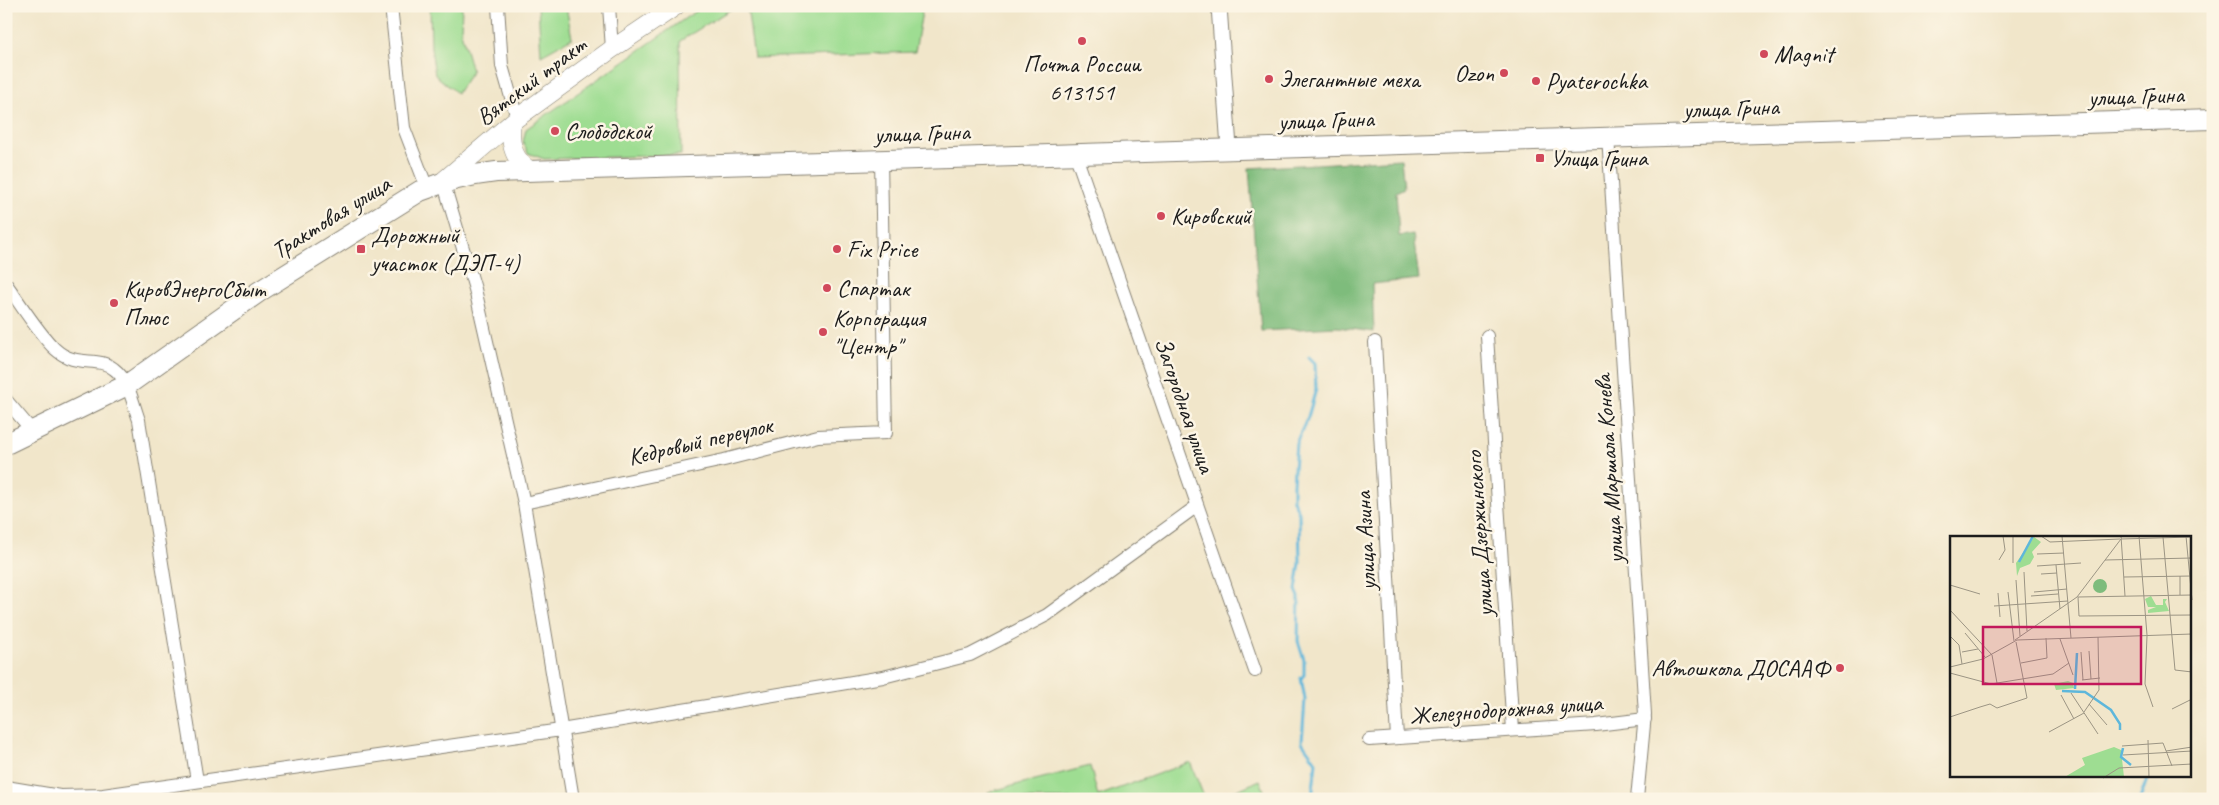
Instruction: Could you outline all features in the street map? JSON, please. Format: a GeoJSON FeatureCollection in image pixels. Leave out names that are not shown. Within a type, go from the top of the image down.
{"type":"FeatureCollection","features":[{"type":"Feature","properties":{"kind":"highway","name":"улица Грина"},"geometry":{"type":"LineString","coordinates":[[435,185],[496,172],[1608,136],[2213,119]]}},
{"type":"Feature","properties":{"kind":"highway","name":"Трактовая улица"},"geometry":{"type":"LineString","coordinates":[[6,444],[34,433],[127,385],[260,292],[435,185]]}},
{"type":"Feature","properties":{"kind":"main road","name":"Вятский тракт"},"geometry":{"type":"LineString","coordinates":[[435,185],[514,120],[612,49],[676,6]]}},
{"type":"Feature","properties":{"kind":"main road"},"geometry":{"type":"LineString","coordinates":[[514,120],[511,133],[514,152],[523,166],[531,171]]}},
{"type":"Feature","properties":{"kind":"street","name":"Трактовая улица"},"geometry":{"type":"LineString","coordinates":[[391,6],[404,128],[435,185]]}},
{"type":"Feature","properties":{"kind":"street"},"geometry":{"type":"LineString","coordinates":[[498,6],[502,66],[514,120]]}},
{"type":"Feature","properties":{"kind":"street"},"geometry":{"type":"LineString","coordinates":[[609,6],[612,49]]}},
{"type":"Feature","properties":{"kind":"street"},"geometry":{"type":"LineString","coordinates":[[1218,6],[1229,148]]}},
{"type":"Feature","properties":{"kind":"street","name":"улица Маршала Конева"},"geometry":{"type":"LineString","coordinates":[[1608,136],[1640,610],[1645,719],[1637,799]]}},
{"type":"Feature","properties":{"kind":"street","name":"Загородная улица"},"geometry":{"type":"LineString","coordinates":[[1075,153],[1256,671]]}},
{"type":"Feature","properties":{"kind":"street","name":"Кедровый переулок"},"geometry":{"type":"LineString","coordinates":[[524,503],[724,460],[818,436],[886,433],[880,159]]}},
{"type":"Feature","properties":{"kind":"street"},"geometry":{"type":"LineString","coordinates":[[435,185],[475,289],[524,503],[573,799]]}},
{"type":"Feature","properties":{"kind":"street"},"geometry":{"type":"LineString","coordinates":[[6,284],[54,348],[71,361],[104,364],[115,369],[127,385],[139,420],[198,781]]}},
{"type":"Feature","properties":{"kind":"street","name":"улица Дзержинского"},"geometry":{"type":"LineString","coordinates":[[1487,336],[1513,730]]}},
{"type":"Feature","properties":{"kind":"street","name":"улица Азина"},"geometry":{"type":"LineString","coordinates":[[1375,342],[1398,738]]}},
{"type":"Feature","properties":{"kind":"street"},"geometry":{"type":"LineString","coordinates":[[6,400],[34,433]]}},
{"type":"Feature","properties":{"kind":"street"},"geometry":{"type":"LineString","coordinates":[[6,787],[60,796],[103,795],[561,730],[883,677],[970,655],[1047,615],[1197,506]]}},
{"type":"Feature","properties":{"kind":"street","name":"Железнодорожная улица"},"geometry":{"type":"LineString","coordinates":[[1369,740],[1596,725],[1645,719]]}},
{"type":"Feature","properties":{"kind":"green space"},"geometry":{"type":"Polygon","coordinates":[[[430,6],[462,6],[461,32],[472,71],[457,93],[435,75],[431,48],[430,6]]]}},
{"type":"Feature","properties":{"kind":"green space"},"geometry":{"type":"Polygon","coordinates":[[[538,6],[566,6],[572,38],[541,55],[538,6]]]}},
{"type":"Feature","properties":{"kind":"green space"},"geometry":{"type":"Polygon","coordinates":[[[703,6],[736,6],[680,41],[681,155],[544,159],[528,153],[523,142],[526,129],[703,6]]]}},
{"type":"Feature","properties":{"kind":"green space"},"geometry":{"type":"Polygon","coordinates":[[[747,6],[923,6],[915,52],[754,58],[747,6]]]}},
{"type":"Feature","properties":{"kind":"green space"},"geometry":{"type":"Polygon","coordinates":[[[1401,159],[1404,188],[1396,192],[1399,236],[1413,234],[1419,279],[1372,284],[1374,332],[1337,327],[1261,331],[1249,168],[1401,159]]]}},
{"type":"Feature","properties":{"kind":"green space"},"geometry":{"type":"Polygon","coordinates":[[[1190,762],[1205,799],[990,799],[988,792],[1090,766],[1098,796],[1190,762]]]}},
{"type":"Feature","properties":{"kind":"green space"},"geometry":{"type":"Polygon","coordinates":[[[1260,780],[1267,799],[1217,799],[1260,780]]]}},
{"type":"Feature","properties":{"kind":"waterway"},"geometry":{"type":"LineString","coordinates":[[1309,357],[1315,363],[1316,389],[1308,417],[1296,443],[1293,500],[1299,513],[1300,563],[1296,590],[1299,597],[1298,641],[1304,660],[1304,675],[1301,678],[1305,699],[1302,742],[1316,762],[1312,799]]}},
{"type":"Feature","properties":{"kind":"waterway"},"geometry":{"type":"LineString","coordinates":[[2140,799],[2147,778]]}},
{"type":"Feature","properties":{"kind":"place","name":"Почта России 613151"},"geometry":{"type":"Point","coordinates":[1082,41]}},
{"type":"Feature","properties":{"kind":"place","name":"Magnit"},"geometry":{"type":"Point","coordinates":[1764,54]}},
{"type":"Feature","properties":{"kind":"place","name":"Ozon"},"geometry":{"type":"Point","coordinates":[1504,73]}},
{"type":"Feature","properties":{"kind":"place","name":"Элегантные меха"},"geometry":{"type":"Point","coordinates":[1269,79]}},
{"type":"Feature","properties":{"kind":"place","name":"Pyaterochka"},"geometry":{"type":"Point","coordinates":[1536,81]}},
{"type":"Feature","properties":{"kind":"place","name":"Слободской"},"geometry":{"type":"Point","coordinates":[555,131]}},
{"type":"Feature","properties":{"kind":"place","name":"Улица Грина"},"geometry":{"type":"Point","coordinates":[1540,158]}},
{"type":"Feature","properties":{"kind":"place","name":"Кировский"},"geometry":{"type":"Point","coordinates":[1161,216]}},
{"type":"Feature","properties":{"kind":"place","name":"Дорожный участок (ДЭП-4)"},"geometry":{"type":"Point","coordinates":[361,249]}},
{"type":"Feature","properties":{"kind":"place","name":"Fix Price"},"geometry":{"type":"Point","coordinates":[837,249]}},
{"type":"Feature","properties":{"kind":"place","name":"Спартак"},"geometry":{"type":"Point","coordinates":[827,288]}},
{"type":"Feature","properties":{"kind":"place","name":"КировЭнергоСбыт Плюс"},"geometry":{"type":"Point","coordinates":[114,303]}},
{"type":"Feature","properties":{"kind":"place","name":"Корпорация \"Центр\""},"geometry":{"type":"Point","coordinates":[823,332]}},
{"type":"Feature","properties":{"kind":"place","name":"Автошкола ДОСААФ"},"geometry":{"type":"Point","coordinates":[1840,668]}}]}
